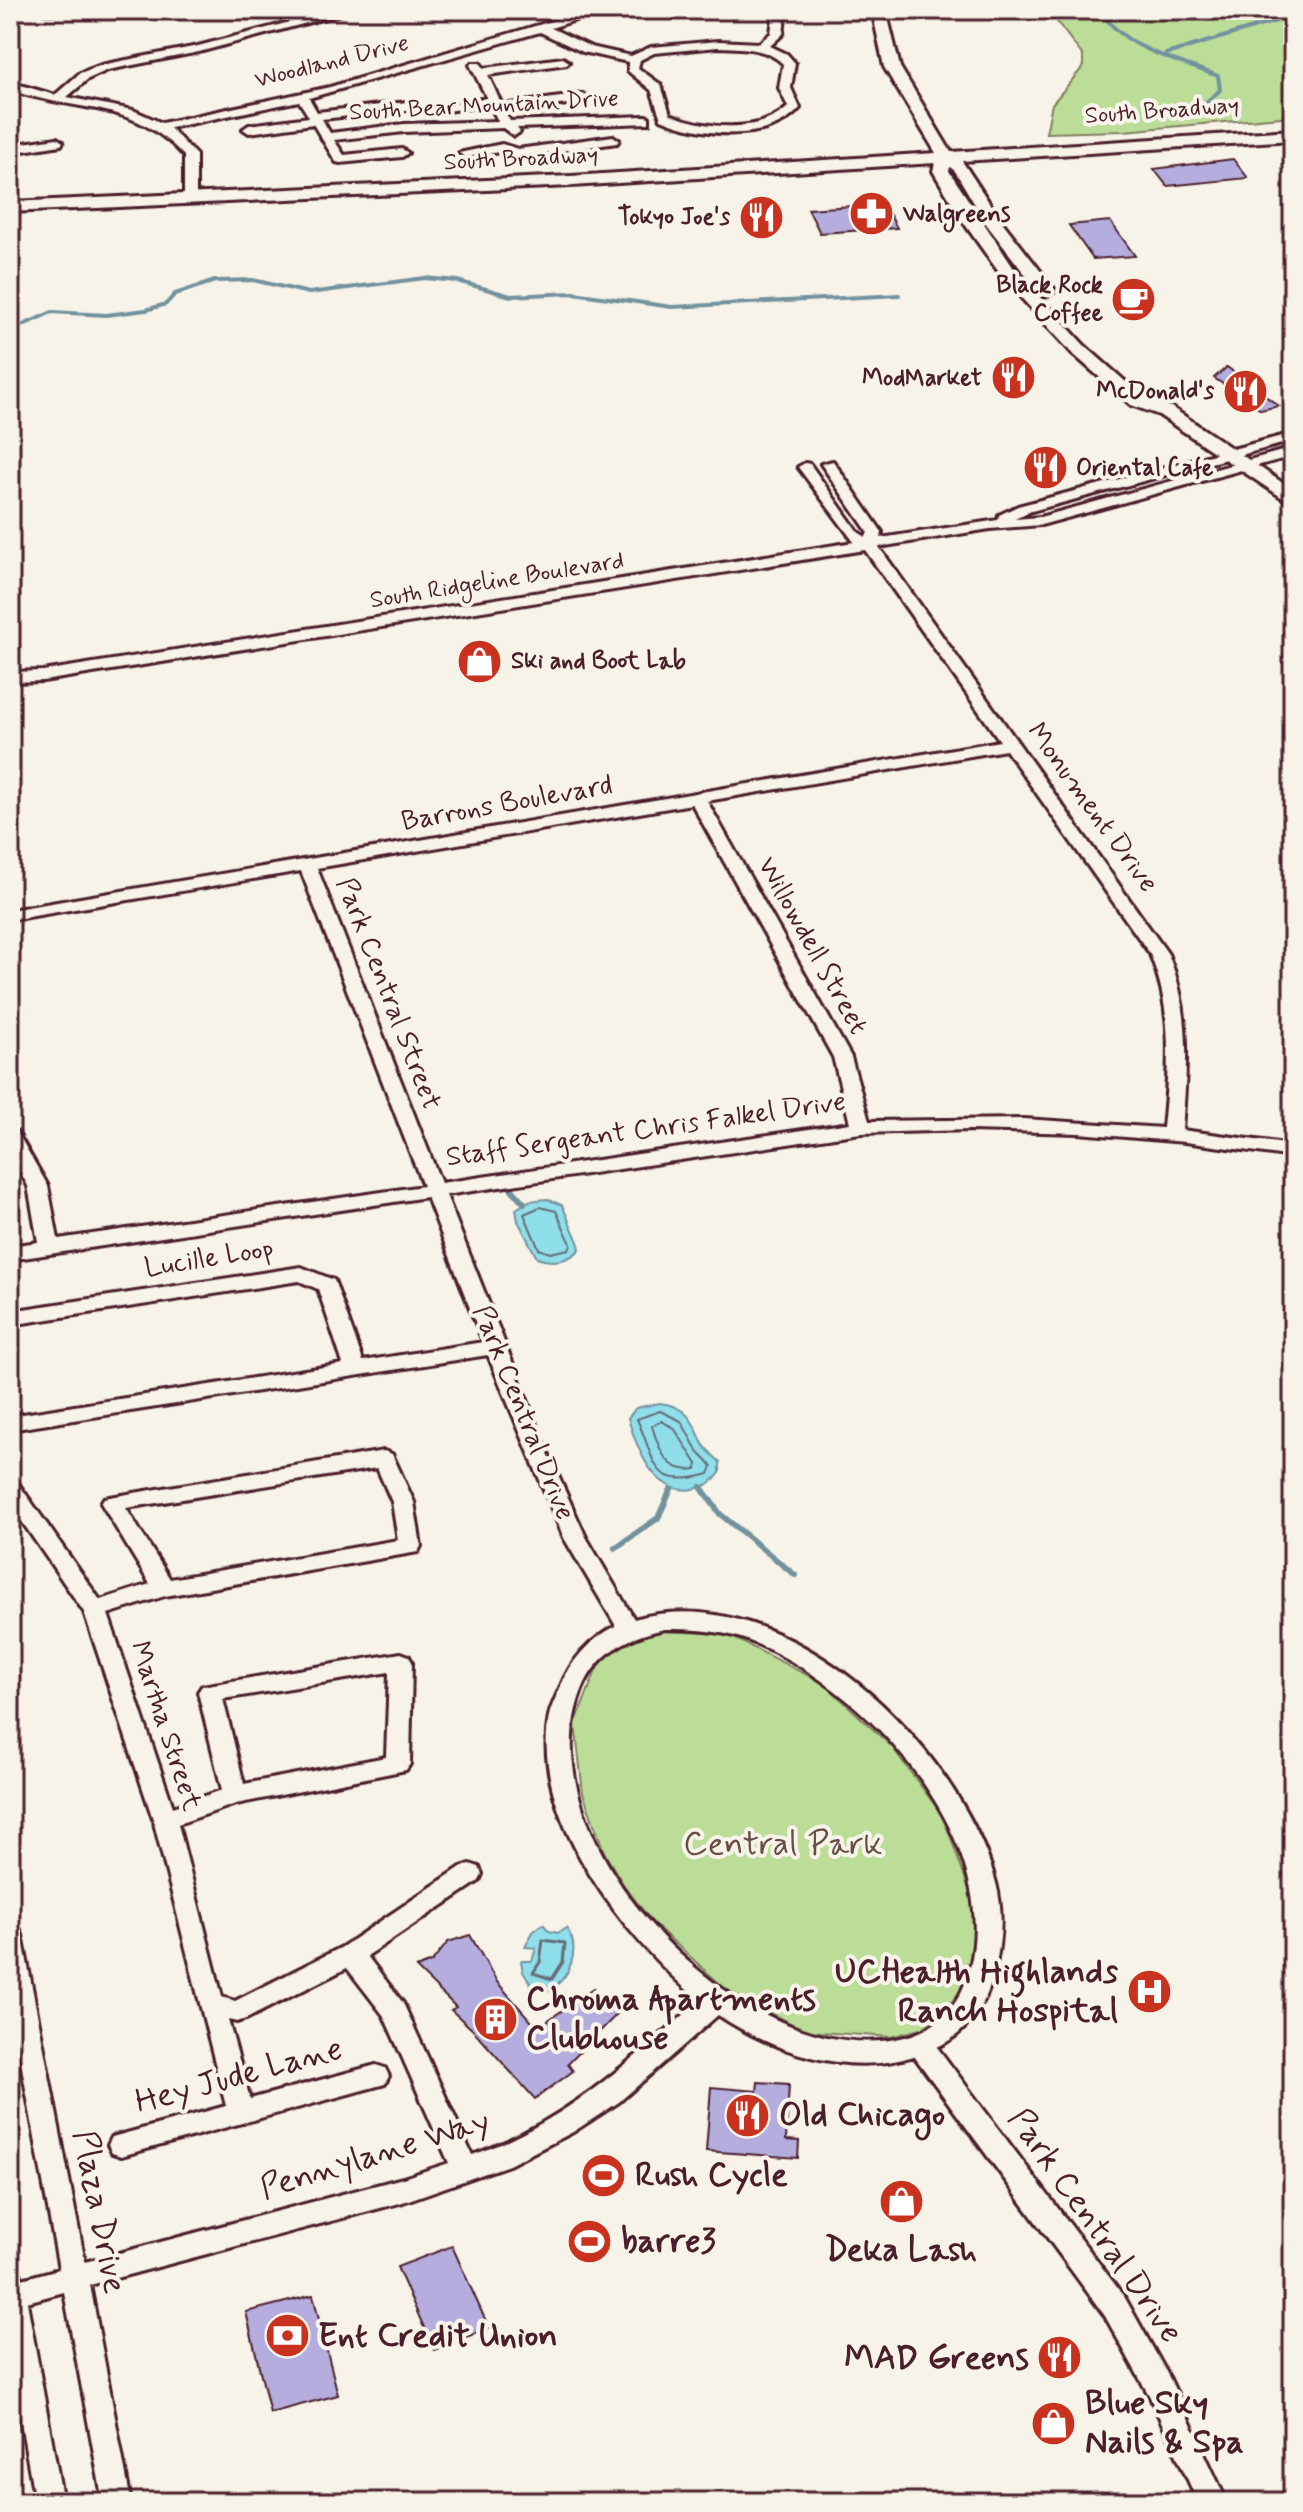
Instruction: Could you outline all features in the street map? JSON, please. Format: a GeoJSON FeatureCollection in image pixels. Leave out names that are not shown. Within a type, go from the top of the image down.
{"type":"FeatureCollection","features":[{"type":"Feature","properties":{"kind":"main road"},"geometry":{"type":"LineString","coordinates":[[879,10],[892,67],[945,155],[961,168],[993,221],[1030,272],[1099,345],[1160,399],[1165,411],[1231,460],[1293,499]]}},
{"type":"Feature","properties":{"kind":"main road","name":"South Broadway"},"geometry":{"type":"LineString","coordinates":[[1034,149],[1072,141],[1293,124]]}},
{"type":"Feature","properties":{"kind":"main road","name":"South Broadway"},"geometry":{"type":"LineString","coordinates":[[10,207],[571,181],[1034,149],[1081,151],[1293,135]]}},
{"type":"Feature","properties":{"kind":"street"},"geometry":{"type":"LineString","coordinates":[[10,21],[18,10]]}},
{"type":"Feature","properties":{"kind":"street"},"geometry":{"type":"LineString","coordinates":[[45,10],[96,13],[131,10]]}},
{"type":"Feature","properties":{"kind":"street"},"geometry":{"type":"LineString","coordinates":[[59,98],[84,76],[105,67],[199,49],[349,10]]}},
{"type":"Feature","properties":{"kind":"street","name":"Woodland Drive"},"geometry":{"type":"LineString","coordinates":[[164,126],[301,95],[601,10]]}},
{"type":"Feature","properties":{"kind":"street"},"geometry":{"type":"LineString","coordinates":[[761,48],[777,34],[780,10]]}},
{"type":"Feature","properties":{"kind":"street"},"geometry":{"type":"LineString","coordinates":[[547,26],[587,50],[636,58],[651,50],[703,44],[761,48],[778,53],[789,63],[785,88],[794,108],[789,116],[762,125],[704,129],[673,121],[662,111],[657,88],[632,69],[636,58]]}},
{"type":"Feature","properties":{"kind":"street"},"geometry":{"type":"LineString","coordinates":[[510,151],[522,149],[519,139],[504,125],[479,68],[563,62]]}},
{"type":"Feature","properties":{"kind":"street"},"geometry":{"type":"LineString","coordinates":[[10,86],[121,109],[164,126],[190,155],[190,199]]}},
{"type":"Feature","properties":{"kind":"street","name":"South Bear Mountain Drive"},"geometry":{"type":"LineString","coordinates":[[301,95],[327,137],[404,128],[645,120]]}},
{"type":"Feature","properties":{"kind":"street"},"geometry":{"type":"LineString","coordinates":[[432,109],[583,98]]}},
{"type":"Feature","properties":{"kind":"street"},"geometry":{"type":"LineString","coordinates":[[249,129],[407,106]]}},
{"type":"Feature","properties":{"kind":"street"},"geometry":{"type":"LineString","coordinates":[[327,137],[340,159],[402,153]]}},
{"type":"Feature","properties":{"kind":"street"},"geometry":{"type":"LineString","coordinates":[[465,153],[613,140]]}},
{"type":"Feature","properties":{"kind":"street"},"geometry":{"type":"LineString","coordinates":[[10,149],[57,142]]}},
{"type":"Feature","properties":{"kind":"street"},"geometry":{"type":"LineString","coordinates":[[1231,460],[1293,437]]}},
{"type":"Feature","properties":{"kind":"street"},"geometry":{"type":"LineString","coordinates":[[1231,460],[1293,452]]}},
{"type":"Feature","properties":{"kind":"street","name":"South Ridgeline Boulevard"},"geometry":{"type":"LineString","coordinates":[[10,677],[43,676],[871,547],[990,525],[1041,521],[1231,460]]}},
{"type":"Feature","properties":{"kind":"street","name":"Monument Drive"},"geometry":{"type":"LineString","coordinates":[[828,464],[875,532],[871,547]]}},
{"type":"Feature","properties":{"kind":"street","name":"Monument Drive"},"geometry":{"type":"LineString","coordinates":[[805,467],[853,535],[871,547],[1141,925],[1167,969],[1178,1009],[1180,1032],[1172,1133]]}},
{"type":"Feature","properties":{"kind":"street","name":"Barrons Boulevard"},"geometry":{"type":"LineString","coordinates":[[10,915],[1012,744]]}},
{"type":"Feature","properties":{"kind":"street","name":"Willowdell Street"},"geometry":{"type":"LineString","coordinates":[[697,798],[842,1057],[861,1127]]}},
{"type":"Feature","properties":{"kind":"street","name":"Park Central Street"},"geometry":{"type":"LineString","coordinates":[[307,865],[433,1189]]}},
{"type":"Feature","properties":{"kind":"street","name":"Staff Sergeant Chris Falkel Drive"},"geometry":{"type":"LineString","coordinates":[[10,1253],[861,1127],[991,1123],[1172,1133],[1293,1151]]}},
{"type":"Feature","properties":{"kind":"street"},"geometry":{"type":"LineString","coordinates":[[10,1136],[38,1186],[49,1246]]}},
{"type":"Feature","properties":{"kind":"street","name":"Park Central Drive"},"geometry":{"type":"LineString","coordinates":[[433,1189],[575,1538],[628,1628]]}},
{"type":"Feature","properties":{"kind":"street","name":"Lucille Loop"},"geometry":{"type":"LineString","coordinates":[[10,1318],[301,1274],[327,1285],[355,1369]]}},
{"type":"Feature","properties":{"kind":"street"},"geometry":{"type":"LineString","coordinates":[[10,1423],[496,1347]]}},
{"type":"Feature","properties":{"kind":"street"},"geometry":{"type":"LineString","coordinates":[[95,1610],[164,1588],[410,1546],[403,1502],[384,1459],[112,1503],[164,1588]]}},
{"type":"Feature","properties":{"kind":"street","name":"Martha Street"},"geometry":{"type":"LineString","coordinates":[[10,1488],[95,1610],[165,1819],[241,2114]]}},
{"type":"Feature","properties":{"kind":"street"},"geometry":{"type":"LineString","coordinates":[[665,1621],[694,1621],[740,1629],[769,1640],[851,1690],[897,1732],[930,1772],[970,1847],[991,1924],[984,1972],[974,1997],[957,2020],[921,2045],[867,2053],[827,2048],[771,2031],[717,2001],[663,1951],[606,1878],[577,1825],[565,1786],[559,1739],[566,1696],[589,1658],[628,1628],[665,1621]]}},
{"type":"Feature","properties":{"kind":"street"},"geometry":{"type":"LineString","coordinates":[[165,1819],[235,1795],[398,1764],[401,1662],[210,1692],[235,1795]]}},
{"type":"Feature","properties":{"kind":"street"},"geometry":{"type":"LineString","coordinates":[[211,2005],[237,2012],[351,1954],[470,1874]]}},
{"type":"Feature","properties":{"kind":"street","name":"Plaza Drive"},"geometry":{"type":"LineString","coordinates":[[10,1935],[117,2502]]}},
{"type":"Feature","properties":{"kind":"street"},"geometry":{"type":"LineString","coordinates":[[351,1954],[394,2010],[465,2170]]}},
{"type":"Feature","properties":{"kind":"street","name":"Pennylane Way"},"geometry":{"type":"LineString","coordinates":[[11,2290],[75,2276],[465,2170],[520,2148],[579,2115],[620,2085],[717,2001]]}},
{"type":"Feature","properties":{"kind":"street","name":"Park Central Drive"},"geometry":{"type":"LineString","coordinates":[[921,2045],[1115,2307],[1160,2388],[1213,2502]]}},
{"type":"Feature","properties":{"kind":"street","name":"Hey Jude Lane"},"geometry":{"type":"LineString","coordinates":[[121,2145],[376,2076]]}},
{"type":"Feature","properties":{"kind":"street"},"geometry":{"type":"LineString","coordinates":[[11,2290],[49,2502]]}},
{"type":"Feature","properties":{"kind":"green space"},"geometry":{"type":"Polygon","coordinates":[[[1053,10],[1150,10],[1210,21],[1258,14],[1263,10],[1293,10],[1293,52],[1288,59],[1293,75],[1293,116],[1124,131],[1046,133],[1052,104],[1083,67],[1083,56],[1055,19],[1053,10]]]}},
{"type":"Feature","properties":{"kind":"green space","name":"Central Park"},"geometry":{"type":"Polygon","coordinates":[[[641,1630],[726,1634],[825,1684],[892,1747],[943,1816],[976,1909],[967,1987],[924,2028],[891,2037],[806,2031],[731,1994],[652,1922],[623,1884],[605,1854],[583,1793],[575,1724],[599,1663],[641,1630]]]}},
{"type":"Feature","properties":{"kind":"water"},"geometry":{"type":"Polygon","coordinates":[[[547,1199],[562,1205],[579,1244],[580,1249],[576,1253],[560,1260],[537,1258],[518,1221],[516,1209],[529,1201],[547,1199]]]}},
{"type":"Feature","properties":{"kind":"water"},"geometry":{"type":"Polygon","coordinates":[[[660,1403],[676,1407],[687,1415],[703,1445],[720,1462],[720,1473],[709,1484],[680,1489],[668,1485],[649,1468],[628,1418],[636,1408],[660,1403]]]}},
{"type":"Feature","properties":{"kind":"water"},"geometry":{"type":"Polygon","coordinates":[[[543,1924],[549,1931],[558,1933],[566,1928],[573,1945],[567,1972],[547,1991],[547,1986],[533,1988],[523,1972],[521,1961],[532,1961],[536,1948],[525,1947],[533,1932],[543,1924]]]}},
{"type":"Feature","properties":{"kind":"building"},"geometry":{"type":"Polygon","coordinates":[[[1233,159],[1248,178],[1167,186],[1154,169],[1233,159]]]}},
{"type":"Feature","properties":{"kind":"building","name":"Walgreens"},"geometry":{"type":"Polygon","coordinates":[[[884,204],[897,228],[820,233],[808,209],[884,204]]]}},
{"type":"Feature","properties":{"kind":"building"},"geometry":{"type":"Polygon","coordinates":[[[1110,221],[1135,256],[1093,259],[1069,225],[1110,221]]]}},
{"type":"Feature","properties":{"kind":"building","name":"McDonald's"},"geometry":{"type":"Polygon","coordinates":[[[1227,367],[1279,406],[1261,410],[1214,378],[1227,367]]]}},
{"type":"Feature","properties":{"kind":"building","name":"Chroma Apartments Clubhouse"},"geometry":{"type":"Polygon","coordinates":[[[470,1935],[497,1982],[537,2028],[593,1989],[622,2009],[568,2064],[573,2071],[535,2099],[451,2010],[456,2007],[416,1968],[432,1962],[448,1942],[470,1935]]]}},
{"type":"Feature","properties":{"kind":"building","name":"Old Chicago"},"geometry":{"type":"Polygon","coordinates":[[[758,2082],[789,2084],[786,2140],[799,2141],[798,2158],[706,2151],[711,2087],[757,2091],[758,2082]]]}},
{"type":"Feature","properties":{"kind":"building"},"geometry":{"type":"Polygon","coordinates":[[[452,2246],[489,2328],[434,2350],[397,2267],[452,2246]]]}},
{"type":"Feature","properties":{"kind":"building","name":"Ent Credit Union"},"geometry":{"type":"Polygon","coordinates":[[[313,2295],[338,2395],[270,2413],[246,2312],[313,2295]]]}},
{"type":"Feature","properties":{"kind":"waterway"},"geometry":{"type":"LineString","coordinates":[[1100,10],[1110,24],[1137,44],[1218,76],[1220,90],[1203,106]]}},
{"type":"Feature","properties":{"kind":"waterway"},"geometry":{"type":"LineString","coordinates":[[1166,54],[1276,21],[1293,10]]}},
{"type":"Feature","properties":{"kind":"waterway"},"geometry":{"type":"LineString","coordinates":[[10,331],[52,312],[106,315],[146,310],[166,304],[175,294],[215,281],[253,280],[309,293],[425,278],[457,281],[511,296],[573,293],[672,307],[899,295]]}},
{"type":"Feature","properties":{"kind":"waterway"},"geometry":{"type":"LineString","coordinates":[[510,1187],[524,1203]]}},
{"type":"Feature","properties":{"kind":"waterway"},"geometry":{"type":"LineString","coordinates":[[701,1487],[720,1514],[795,1575]]}},
{"type":"Feature","properties":{"kind":"waterway"},"geometry":{"type":"LineString","coordinates":[[615,1548],[658,1518],[671,1489]]}},
{"type":"Feature","properties":{"kind":"place","name":"Walgreens"},"geometry":{"type":"Point","coordinates":[872,214]}},
{"type":"Feature","properties":{"kind":"place","name":"Tokyo Joe's"},"geometry":{"type":"Point","coordinates":[761,217]}},
{"type":"Feature","properties":{"kind":"place","name":"Black Rock Coffee"},"geometry":{"type":"Point","coordinates":[1134,299]}},
{"type":"Feature","properties":{"kind":"place","name":"ModMarket"},"geometry":{"type":"Point","coordinates":[1013,378]}},
{"type":"Feature","properties":{"kind":"place","name":"McDonald's"},"geometry":{"type":"Point","coordinates":[1245,391]}},
{"type":"Feature","properties":{"kind":"place","name":"Oriental Cafe"},"geometry":{"type":"Point","coordinates":[1045,468]}},
{"type":"Feature","properties":{"kind":"place","name":"Ski and Boot Lab"},"geometry":{"type":"Point","coordinates":[480,661]}},
{"type":"Feature","properties":{"kind":"place","name":"UCHealth Highlands Ranch Hospital"},"geometry":{"type":"Point","coordinates":[1149,1992]}},
{"type":"Feature","properties":{"kind":"place","name":"Chroma Apartments Clubhouse"},"geometry":{"type":"Point","coordinates":[495,2019]}},
{"type":"Feature","properties":{"kind":"place","name":"Old Chicago"},"geometry":{"type":"Point","coordinates":[748,2115]}},
{"type":"Feature","properties":{"kind":"place","name":"Rush Cycle"},"geometry":{"type":"Point","coordinates":[604,2175]}},
{"type":"Feature","properties":{"kind":"place","name":"Deka Lash"},"geometry":{"type":"Point","coordinates":[901,2202]}},
{"type":"Feature","properties":{"kind":"place","name":"barre3"},"geometry":{"type":"Point","coordinates":[590,2241]}},
{"type":"Feature","properties":{"kind":"place","name":"Ent Credit Union"},"geometry":{"type":"Point","coordinates":[287,2336]}},
{"type":"Feature","properties":{"kind":"place","name":"MAD Greens"},"geometry":{"type":"Point","coordinates":[1060,2358]}},
{"type":"Feature","properties":{"kind":"place","name":"Blue Sky Nails & Spa"},"geometry":{"type":"Point","coordinates":[1054,2423]}}]}
